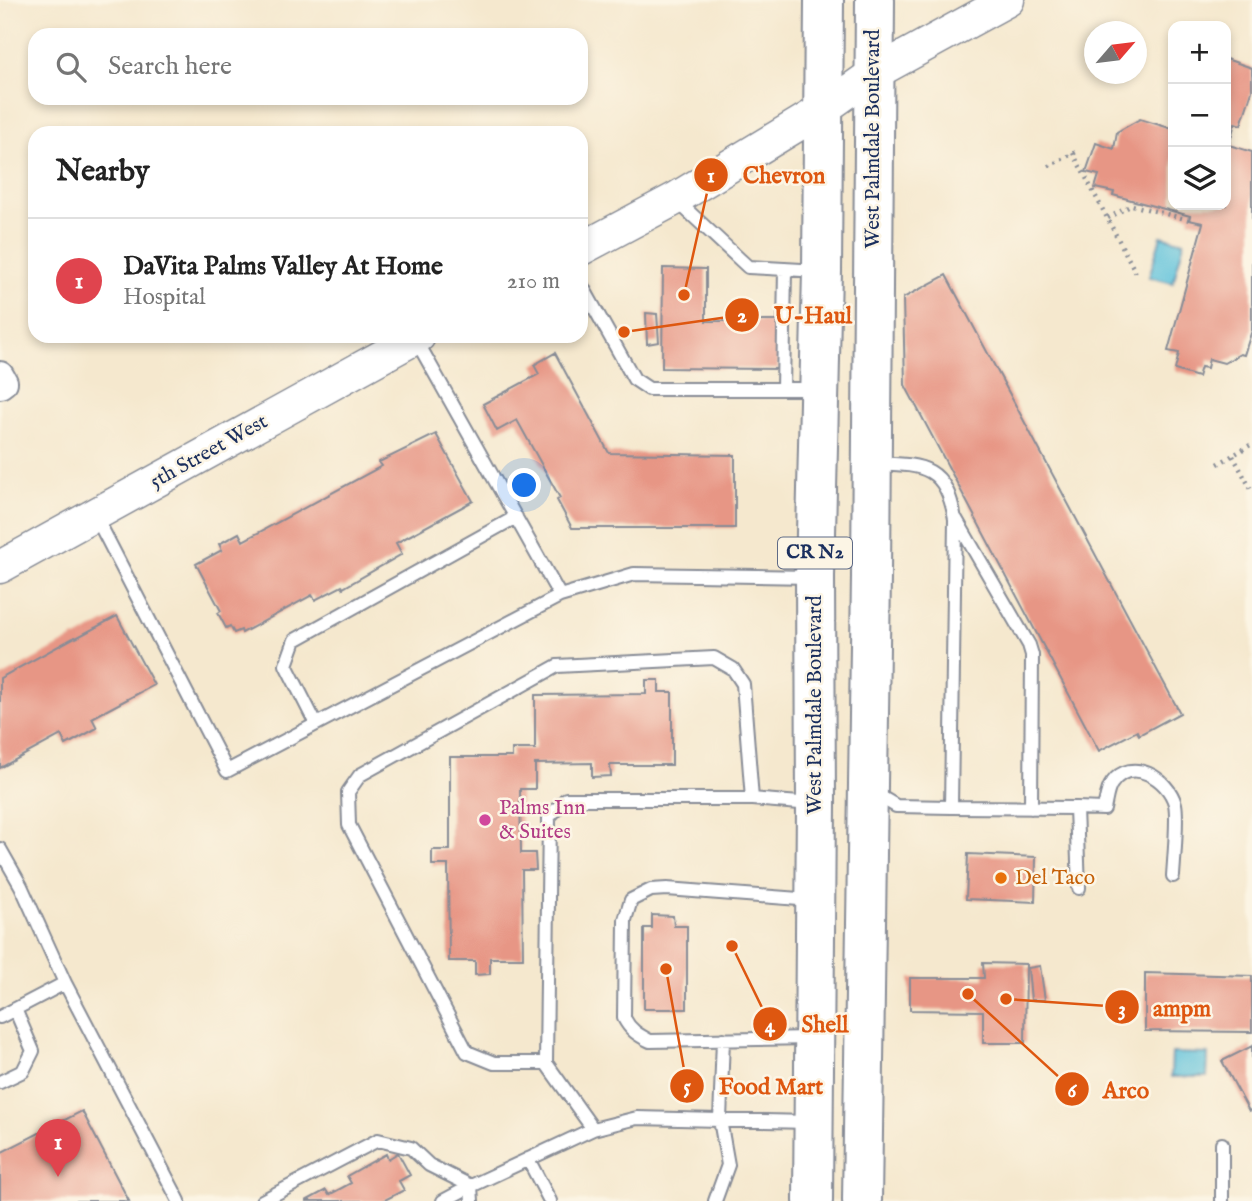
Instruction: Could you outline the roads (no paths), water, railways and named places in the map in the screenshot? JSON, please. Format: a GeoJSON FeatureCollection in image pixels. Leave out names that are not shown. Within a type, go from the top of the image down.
{"type":"FeatureCollection","features":[{"type":"Feature","properties":{"kind":"main road","name":"West Palmdale Boulevard"},"geometry":{"type":"LineString","coordinates":[[813,1201],[815,577],[801,389],[803,270],[822,110],[824,0]]}},
{"type":"Feature","properties":{"kind":"main road","name":"West Palmdale Boulevard"},"geometry":{"type":"LineString","coordinates":[[862,1201],[875,0]]}},
{"type":"Feature","properties":{"kind":"main road"},"geometry":{"type":"LineString","coordinates":[[815,577],[833,609],[837,628],[838,763],[847,780],[867,790]]}},
{"type":"Feature","properties":{"kind":"main road"},"geometry":{"type":"LineString","coordinates":[[816,804],[837,837],[843,868],[847,947],[853,964],[865,976]]}},
{"type":"Feature","properties":{"kind":"main road"},"geometry":{"type":"LineString","coordinates":[[814,1122],[863,1119]]}},
{"type":"Feature","properties":{"kind":"street"},"geometry":{"type":"LineString","coordinates":[[588,245],[675,199],[822,110],[873,74],[1008,0]]}},
{"type":"Feature","properties":{"kind":"street","name":"5th Street West"},"geometry":{"type":"LineString","coordinates":[[0,567],[406,343]]}},
{"type":"Feature","properties":{"kind":"street"},"geometry":{"type":"LineString","coordinates":[[0,375],[4,382],[0,385]]}},
{"type":"Feature","properties":{"kind":"lane"},"geometry":{"type":"LineString","coordinates":[[675,199],[748,268],[803,270]]}},
{"type":"Feature","properties":{"kind":"lane"},"geometry":{"type":"LineString","coordinates":[[588,297],[634,379],[649,389],[801,389]]}},
{"type":"Feature","properties":{"kind":"lane"},"geometry":{"type":"LineString","coordinates":[[420,343],[561,596]]}},
{"type":"Feature","properties":{"kind":"lane"},"geometry":{"type":"LineString","coordinates":[[871,462],[919,465],[944,484],[951,497],[956,519],[951,807]]}},
{"type":"Feature","properties":{"kind":"lane"},"geometry":{"type":"LineString","coordinates":[[95,515],[227,771],[561,596],[634,574],[815,577]]}},
{"type":"Feature","properties":{"kind":"lane"},"geometry":{"type":"LineString","coordinates":[[316,724],[286,665],[296,640],[516,517]]}},
{"type":"Feature","properties":{"kind":"lane"},"geometry":{"type":"LineString","coordinates":[[956,519],[1029,645],[1032,655],[1031,808]]}},
{"type":"Feature","properties":{"kind":"lane"},"geometry":{"type":"LineString","coordinates":[[546,1063],[494,1063],[467,1052],[349,825],[348,792],[360,775],[557,666],[714,658],[733,669],[743,684],[752,799]]}},
{"type":"Feature","properties":{"kind":"lane"},"geometry":{"type":"LineString","coordinates":[[867,790],[896,806],[1104,809],[1110,784],[1121,774],[1137,770],[1148,772],[1165,788],[1175,805],[1173,876]]}},
{"type":"Feature","properties":{"kind":"lane"},"geometry":{"type":"LineString","coordinates":[[593,1129],[546,1063],[548,817],[566,799],[752,799],[816,804]]}},
{"type":"Feature","properties":{"kind":"lane"},"geometry":{"type":"LineString","coordinates":[[1076,808],[1079,888]]}},
{"type":"Feature","properties":{"kind":"lane"},"geometry":{"type":"LineString","coordinates":[[0,849],[21,886],[65,983],[179,1201]]}},
{"type":"Feature","properties":{"kind":"lane"},"geometry":{"type":"LineString","coordinates":[[815,1038],[650,1041],[636,1034],[624,1018],[625,920],[631,900],[651,890],[667,889],[816,900]]}},
{"type":"Feature","properties":{"kind":"lane"},"geometry":{"type":"LineString","coordinates":[[0,1017],[65,983]]}},
{"type":"Feature","properties":{"kind":"lane"},"geometry":{"type":"LineString","coordinates":[[0,1082],[23,1071],[33,1051],[15,1009]]}},
{"type":"Feature","properties":{"kind":"lane"},"geometry":{"type":"LineString","coordinates":[[715,1201],[728,1165],[720,1120],[723,1039]]}},
{"type":"Feature","properties":{"kind":"lane"},"geometry":{"type":"LineString","coordinates":[[443,1201],[593,1129],[637,1118],[814,1122]]}},
{"type":"Feature","properties":{"kind":"lane"},"geometry":{"type":"LineString","coordinates":[[262,1201],[378,1140],[411,1148],[429,1165],[471,1186]]}},
{"type":"Feature","properties":{"kind":"lane"},"geometry":{"type":"LineString","coordinates":[[1222,1144],[1222,1201]]}},
{"type":"Feature","properties":{"kind":"lane"},"geometry":{"type":"LineString","coordinates":[[528,1159],[550,1201]]}},
{"type":"Feature","properties":{"kind":"lane"},"geometry":{"type":"LineString","coordinates":[[471,1186],[472,1201]]}},
{"type":"Feature","properties":{"kind":"water"},"geometry":{"type":"Polygon","coordinates":[[[1161,236],[1184,242],[1173,283],[1149,277],[1161,236]]]}},
{"type":"Feature","properties":{"kind":"water"},"geometry":{"type":"Polygon","coordinates":[[[1172,1053],[1208,1054],[1207,1077],[1171,1077],[1172,1053]]]}},
{"type":"Feature","properties":{"kind":"place","name":"Chevron"},"geometry":{"type":"Point","coordinates":[684,295]}},
{"type":"Feature","properties":{"kind":"place","name":"U-Haul"},"geometry":{"type":"Point","coordinates":[624,332]}},
{"type":"Feature","properties":{"kind":"place","name":"Palms Inn & Suites"},"geometry":{"type":"Point","coordinates":[485,820]}},
{"type":"Feature","properties":{"kind":"place","name":"Del Taco"},"geometry":{"type":"Point","coordinates":[1001,878]}},
{"type":"Feature","properties":{"kind":"place","name":"Shell"},"geometry":{"type":"Point","coordinates":[732,946]}},
{"type":"Feature","properties":{"kind":"place","name":"Food Mart"},"geometry":{"type":"Point","coordinates":[666,969]}},
{"type":"Feature","properties":{"kind":"place","name":"Arco"},"geometry":{"type":"Point","coordinates":[968,994]}},
{"type":"Feature","properties":{"kind":"place","name":"ampm"},"geometry":{"type":"Point","coordinates":[1006,999]}},
{"type":"Feature","properties":{"kind":"place","name":"DaVita Palms Valley At Home"},"geometry":{"type":"Point","coordinates":[58,1177]}}]}
